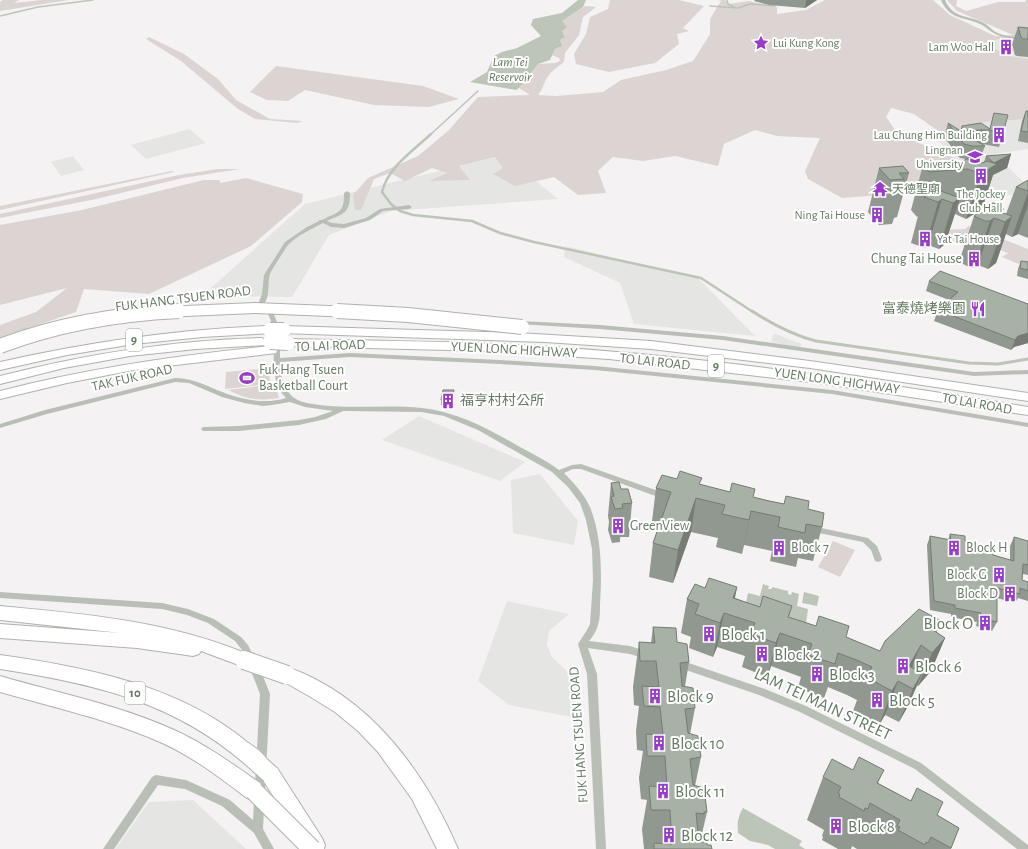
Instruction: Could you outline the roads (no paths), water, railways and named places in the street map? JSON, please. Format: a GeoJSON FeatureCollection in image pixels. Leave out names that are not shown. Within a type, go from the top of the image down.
{"type":"FeatureCollection","features":[{"type":"Feature","properties":{"kind":"highway"},"geometry":{"type":"LineString","coordinates":[[0,346],[37,333],[83,321],[123,314],[178,310],[269,308],[343,310],[409,315],[522,327],[606,342]]}},
{"type":"Feature","properties":{"kind":"highway","name":"YUEN LONG HIGHWAY"},"geometry":{"type":"LineString","coordinates":[[272,346],[284,330],[359,331],[606,342],[677,348],[847,369],[1028,397]]}},
{"type":"Feature","properties":{"kind":"highway","name":"YUEN LONG HIGHWAY"},"geometry":{"type":"LineString","coordinates":[[0,366],[67,351],[131,340],[212,332],[272,346]]}},
{"type":"Feature","properties":{"kind":"highway","name":"YUEN LONG HIGHWAY"},"geometry":{"type":"LineString","coordinates":[[0,380],[69,364],[138,352],[204,345],[272,346],[337,344],[492,347],[608,355],[741,368],[848,382],[1028,410]]}},
{"type":"Feature","properties":{"kind":"highway"},"geometry":{"type":"LineString","coordinates":[[0,396],[146,365],[242,352],[272,346]]}},
{"type":"Feature","properties":{"kind":"highway"},"geometry":{"type":"LineString","coordinates":[[0,613],[98,623],[176,636],[211,646],[244,660],[280,672],[304,683],[338,703],[365,725],[389,750],[412,780],[432,814],[448,849]]}},
{"type":"Feature","properties":{"kind":"highway"},"geometry":{"type":"LineString","coordinates":[[0,631],[160,644],[244,660]]}},
{"type":"Feature","properties":{"kind":"highway","name":"10"},"geometry":{"type":"LineString","coordinates":[[0,662],[44,669],[129,691],[177,708],[214,728],[270,774],[318,849]]}},
{"type":"Feature","properties":{"kind":"highway"},"geometry":{"type":"LineString","coordinates":[[0,684],[131,722],[183,743],[222,767],[254,790],[312,849]]}},
{"type":"Feature","properties":{"kind":"street"},"geometry":{"type":"LineString","coordinates":[[943,0],[946,7],[951,12],[984,24],[994,32],[1008,37],[1028,39]]}},
{"type":"Feature","properties":{"kind":"street"},"geometry":{"type":"LineString","coordinates":[[261,304],[265,294],[267,275],[287,243],[321,221],[344,211],[347,205],[347,193]]}},
{"type":"Feature","properties":{"kind":"street"},"geometry":{"type":"LineString","coordinates":[[321,221],[331,225],[344,226],[368,219],[382,210],[409,207]]}},
{"type":"Feature","properties":{"kind":"street","name":"FUK HANG TSUEN ROAD"},"geometry":{"type":"LineString","coordinates":[[0,346],[83,326],[261,304],[267,306],[275,318],[277,331],[272,346],[281,387],[291,399]]}},
{"type":"Feature","properties":{"kind":"street"},"geometry":{"type":"LineString","coordinates":[[479,322],[570,325],[655,331],[759,342],[974,374],[1028,372]]}},
{"type":"Feature","properties":{"kind":"street","name":"TO LAI ROAD"},"geometry":{"type":"LineString","coordinates":[[272,346],[350,355],[595,368],[832,392],[1028,425]]}},
{"type":"Feature","properties":{"kind":"street","name":"TAK FUK ROAD"},"geometry":{"type":"LineString","coordinates":[[0,426],[45,412],[180,380],[193,381],[227,397],[249,402],[271,404],[291,399]]}},
{"type":"Feature","properties":{"kind":"street"},"geometry":{"type":"LineString","coordinates":[[291,399],[304,404],[340,410],[421,410],[441,414],[481,428],[558,473],[580,497],[586,507],[593,531],[596,568],[595,617],[591,632],[582,644],[630,650],[652,656]]}},
{"type":"Feature","properties":{"kind":"street"},"geometry":{"type":"LineString","coordinates":[[205,429],[230,430],[303,423],[319,420],[340,410]]}},
{"type":"Feature","properties":{"kind":"street"},"geometry":{"type":"LineString","coordinates":[[558,473],[572,467],[581,466],[675,500]]}},
{"type":"Feature","properties":{"kind":"street"},"geometry":{"type":"LineString","coordinates":[[805,528],[865,540],[874,548],[878,559]]}},
{"type":"Feature","properties":{"kind":"street"},"geometry":{"type":"LineString","coordinates":[[0,595],[162,606],[188,612],[212,621],[238,639],[245,648],[265,694],[258,830]]}},
{"type":"Feature","properties":{"kind":"street","name":"FUK HANG TSUEN ROAD"},"geometry":{"type":"LineString","coordinates":[[582,644],[592,674],[601,849]]}},
{"type":"Feature","properties":{"kind":"street","name":"LAM TEI MAIN STREET"},"geometry":{"type":"LineString","coordinates":[[674,662],[762,692],[804,709],[918,766],[1025,849]]}},
{"type":"Feature","properties":{"kind":"street"},"geometry":{"type":"LineString","coordinates":[[108,849],[156,780],[186,785],[226,803],[258,830],[269,849]]}},
{"type":"Feature","properties":{"kind":"water","name":"Lam Tei Reservoir"},"geometry":{"type":"Polygon","coordinates":[[[578,0],[586,0],[583,7],[562,21],[567,27],[562,31],[565,37],[560,40],[562,46],[555,49],[550,60],[538,64],[519,88],[516,90],[470,82],[487,72],[494,56],[517,48],[541,36],[531,25],[533,19],[562,13],[578,0]]]}},
{"type":"Feature","properties":{"kind":"water"},"geometry":{"type":"Polygon","coordinates":[[[763,584],[769,586],[768,589],[772,589],[772,587],[788,591],[788,594],[791,595],[792,592],[799,594],[797,606],[808,609],[806,623],[745,607],[748,593],[760,596],[763,584]]]}},
{"type":"Feature","properties":{"kind":"water"},"geometry":{"type":"Polygon","coordinates":[[[804,592],[819,596],[817,606],[802,603],[804,592]]]}},
{"type":"Feature","properties":{"kind":"water"},"geometry":{"type":"Polygon","coordinates":[[[743,808],[802,841],[799,845],[805,849],[775,849],[768,845],[750,841],[738,833],[738,820],[743,808]]]}},
{"type":"Feature","properties":{"kind":"waterway"},"geometry":{"type":"LineString","coordinates":[[0,16],[38,7],[93,0]]}},
{"type":"Feature","properties":{"kind":"waterway"},"geometry":{"type":"LineString","coordinates":[[727,0],[728,4],[734,7]]}},
{"type":"Feature","properties":{"kind":"waterway"},"geometry":{"type":"LineString","coordinates":[[710,6],[738,8],[750,4],[775,6]]}},
{"type":"Feature","properties":{"kind":"waterway"},"geometry":{"type":"LineString","coordinates":[[430,135],[478,91]]}},
{"type":"Feature","properties":{"kind":"waterway"},"geometry":{"type":"LineString","coordinates":[[431,134],[395,167],[385,183],[382,192],[391,204],[400,211],[413,215],[472,221],[500,233],[534,242],[701,278],[753,312]]}},
{"type":"Feature","properties":{"kind":"waterway"},"geometry":{"type":"LineString","coordinates":[[752,311],[782,329],[816,341],[969,363],[998,364],[1028,359]]}},
{"type":"Feature","properties":{"kind":"place","name":"Lui Kung Kong"},"geometry":{"type":"Point","coordinates":[761,43]}},
{"type":"Feature","properties":{"kind":"place","name":"Lam Woo Hall"},"geometry":{"type":"Point","coordinates":[1006,47]}},
{"type":"Feature","properties":{"kind":"place","name":"Lau Chung Him Building"},"geometry":{"type":"Point","coordinates":[999,135]}},
{"type":"Feature","properties":{"kind":"place","name":"Lingnan University"},"geometry":{"type":"Point","coordinates":[975,157]}},
{"type":"Feature","properties":{"kind":"place","name":"The Jockey Club Hall"},"geometry":{"type":"Point","coordinates":[981,176]}},
{"type":"Feature","properties":{"kind":"place","name":"天德聖廟"},"geometry":{"type":"Point","coordinates":[880,189]}},
{"type":"Feature","properties":{"kind":"place","name":"Ning Tai House"},"geometry":{"type":"Point","coordinates":[877,215]}},
{"type":"Feature","properties":{"kind":"place","name":"Yat Tai House"},"geometry":{"type":"Point","coordinates":[925,239]}},
{"type":"Feature","properties":{"kind":"place","name":"Chung Tai House"},"geometry":{"type":"Point","coordinates":[974,259]}},
{"type":"Feature","properties":{"kind":"place","name":"富泰燒烤樂園"},"geometry":{"type":"Point","coordinates":[978,309]}},
{"type":"Feature","properties":{"kind":"place","name":"Fuk Hang Tsuen Basketball Court"},"geometry":{"type":"Point","coordinates":[247,378]}},
{"type":"Feature","properties":{"kind":"place","name":"福亨村村公所"},"geometry":{"type":"Point","coordinates":[448,401]}},
{"type":"Feature","properties":{"kind":"place","name":"GreenView"},"geometry":{"type":"Point","coordinates":[618,526]}},
{"type":"Feature","properties":{"kind":"place","name":"Block 7"},"geometry":{"type":"Point","coordinates":[779,548]}},
{"type":"Feature","properties":{"kind":"place","name":"Block H"},"geometry":{"type":"Point","coordinates":[954,548]}},
{"type":"Feature","properties":{"kind":"place","name":"Block G"},"geometry":{"type":"Point","coordinates":[999,575]}},
{"type":"Feature","properties":{"kind":"place","name":"Block D"},"geometry":{"type":"Point","coordinates":[1010,594]}},
{"type":"Feature","properties":{"kind":"place","name":"Block O"},"geometry":{"type":"Point","coordinates":[985,623]}},
{"type":"Feature","properties":{"kind":"place","name":"Block 1"},"geometry":{"type":"Point","coordinates":[709,634]}},
{"type":"Feature","properties":{"kind":"place","name":"Block 2"},"geometry":{"type":"Point","coordinates":[762,654]}},
{"type":"Feature","properties":{"kind":"place","name":"Block 6"},"geometry":{"type":"Point","coordinates":[903,666]}},
{"type":"Feature","properties":{"kind":"place","name":"Block 3"},"geometry":{"type":"Point","coordinates":[817,674]}},
{"type":"Feature","properties":{"kind":"place","name":"Block 9"},"geometry":{"type":"Point","coordinates":[655,696]}},
{"type":"Feature","properties":{"kind":"place","name":"Block 5"},"geometry":{"type":"Point","coordinates":[877,700]}},
{"type":"Feature","properties":{"kind":"place","name":"Block 10"},"geometry":{"type":"Point","coordinates":[659,743]}},
{"type":"Feature","properties":{"kind":"place","name":"Block 11"},"geometry":{"type":"Point","coordinates":[663,791]}},
{"type":"Feature","properties":{"kind":"place","name":"Block 8"},"geometry":{"type":"Point","coordinates":[836,826]}},
{"type":"Feature","properties":{"kind":"place","name":"Block 12"},"geometry":{"type":"Point","coordinates":[669,835]}}]}
